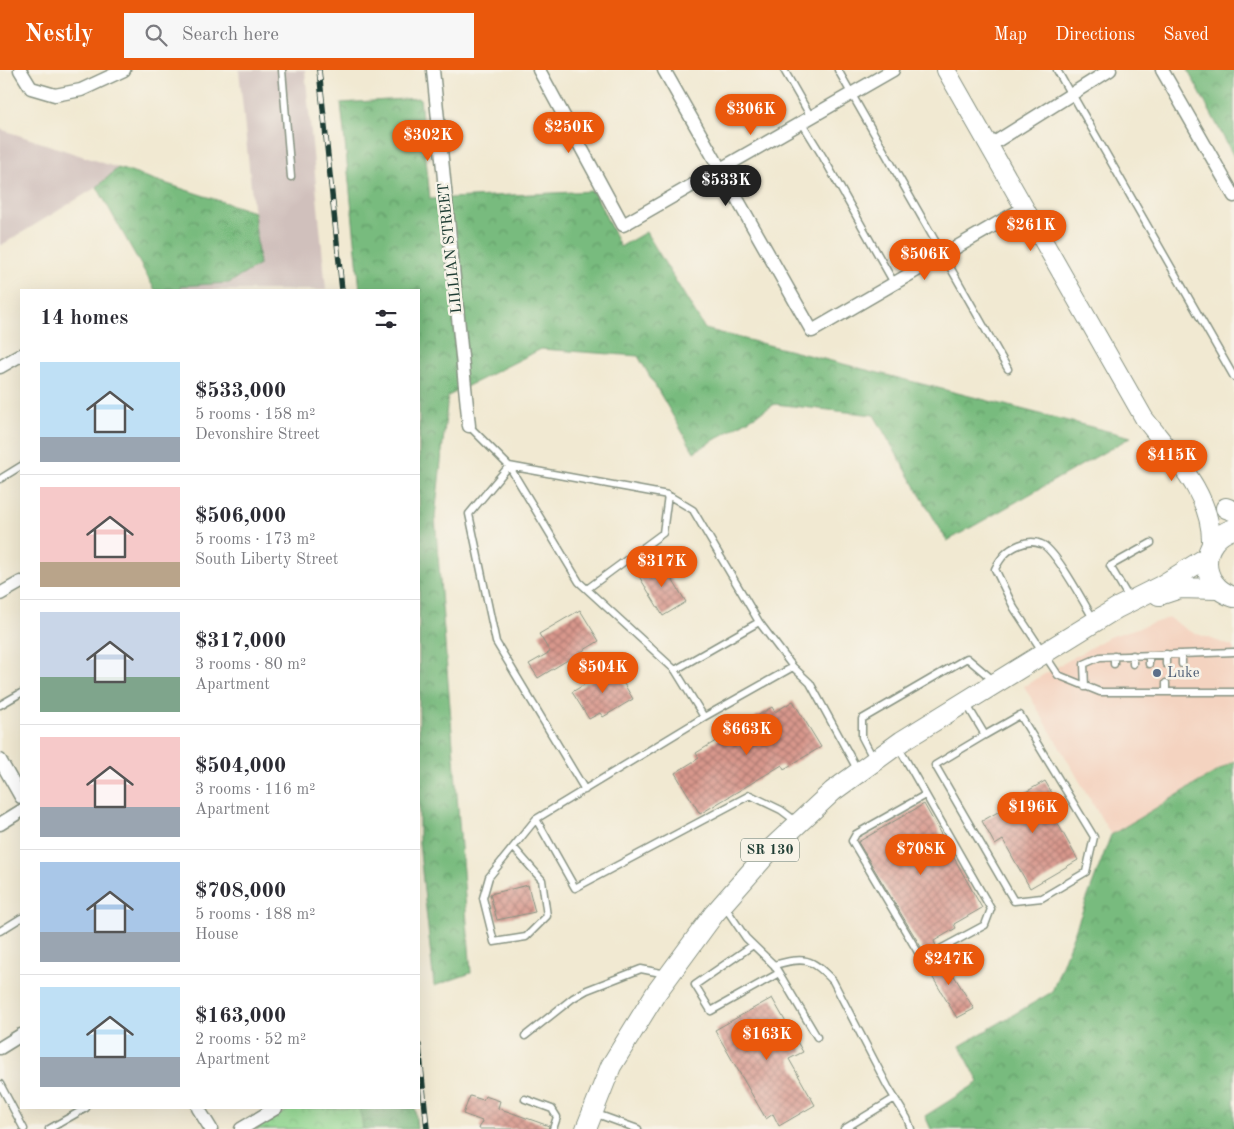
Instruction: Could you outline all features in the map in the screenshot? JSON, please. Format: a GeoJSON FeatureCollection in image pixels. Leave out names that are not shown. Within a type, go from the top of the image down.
{"type":"FeatureCollection","features":[{"type":"Feature","properties":{"kind":"main road"},"geometry":{"type":"LineString","coordinates":[[946,70],[1144,418],[1204,502],[1212,528],[1206,569],[1226,593]]}},
{"type":"Feature","properties":{"kind":"main road"},"geometry":{"type":"LineString","coordinates":[[1144,418],[1209,492],[1231,511]]}},
{"type":"Feature","properties":{"kind":"main road"},"geometry":{"type":"LineString","coordinates":[[1096,623],[1130,600],[1161,586],[1209,551],[1218,537],[1234,529]]}},
{"type":"Feature","properties":{"kind":"main road"},"geometry":{"type":"LineString","coordinates":[[1096,623],[1153,597],[1180,588],[1226,593]]}},
{"type":"Feature","properties":{"kind":"main road","name":"SR 130"},"geometry":{"type":"LineString","coordinates":[[590,1121],[611,1066],[670,974],[722,904],[772,848],[833,791],[897,745],[1042,654],[1096,623]]}},
{"type":"Feature","properties":{"kind":"street"},"geometry":{"type":"LineString","coordinates":[[20,70],[30,88],[55,95],[81,90],[124,70]]}},
{"type":"Feature","properties":{"kind":"street","name":"LILLIAN STREET"},"geometry":{"type":"LineString","coordinates":[[433,70],[469,426]]}},
{"type":"Feature","properties":{"kind":"street"},"geometry":{"type":"LineString","coordinates":[[538,70],[623,225],[893,70]]}},
{"type":"Feature","properties":{"kind":"street"},"geometry":{"type":"LineString","coordinates":[[664,70],[812,331],[1024,208]]}},
{"type":"Feature","properties":{"kind":"street"},"geometry":{"type":"LineString","coordinates":[[989,146],[1110,70]]}},
{"type":"Feature","properties":{"kind":"street"},"geometry":{"type":"LineString","coordinates":[[1162,70],[1234,196]]}},
{"type":"Feature","properties":{"kind":"street"},"geometry":{"type":"LineString","coordinates":[[0,367],[20,355]]}},
{"type":"Feature","properties":{"kind":"street"},"geometry":{"type":"LineString","coordinates":[[0,594],[20,583]]}},
{"type":"Feature","properties":{"kind":"street"},"geometry":{"type":"LineString","coordinates":[[0,760],[20,795]]}},
{"type":"Feature","properties":{"kind":"street"},"geometry":{"type":"LineString","coordinates":[[0,824],[20,812]]}},
{"type":"Feature","properties":{"kind":"street"},"geometry":{"type":"LineString","coordinates":[[0,1048],[20,1036]]}},
{"type":"Feature","properties":{"kind":"street"},"geometry":{"type":"LineString","coordinates":[[199,1109],[211,1129]]}},
{"type":"Feature","properties":{"kind":"street"},"geometry":{"type":"LineString","coordinates":[[241,1129],[274,1109]]}},
{"type":"Feature","properties":{"kind":"lane"},"geometry":{"type":"LineString","coordinates":[[282,70],[291,177]]}},
{"type":"Feature","properties":{"kind":"lane"},"geometry":{"type":"LineString","coordinates":[[784,70],[823,157],[894,283]]}},
{"type":"Feature","properties":{"kind":"lane"},"geometry":{"type":"LineString","coordinates":[[838,70],[1008,369]]}},
{"type":"Feature","properties":{"kind":"lane"},"geometry":{"type":"LineString","coordinates":[[1057,70],[1234,377]]}},
{"type":"Feature","properties":{"kind":"lane"},"geometry":{"type":"LineString","coordinates":[[469,426],[509,466],[579,582],[675,670],[704,717]]}},
{"type":"Feature","properties":{"kind":"lane"},"geometry":{"type":"LineString","coordinates":[[509,466],[668,495],[693,510],[759,622],[793,667],[810,683],[867,767]]}},
{"type":"Feature","properties":{"kind":"lane"},"geometry":{"type":"LineString","coordinates":[[509,466],[469,514],[496,642],[585,790]]}},
{"type":"Feature","properties":{"kind":"lane"},"geometry":{"type":"LineString","coordinates":[[0,479],[20,467]]}},
{"type":"Feature","properties":{"kind":"lane"},"geometry":{"type":"LineString","coordinates":[[587,589],[663,533],[668,495]]}},
{"type":"Feature","properties":{"kind":"lane"},"geometry":{"type":"LineString","coordinates":[[1096,623],[1054,554],[1043,544],[1027,542],[1009,549],[995,569],[1014,608],[1042,654],[1058,675],[1100,692],[1234,692]]}},
{"type":"Feature","properties":{"kind":"lane"},"geometry":{"type":"LineString","coordinates":[[1130,600],[1110,566],[1151,543]]}},
{"type":"Feature","properties":{"kind":"lane"},"geometry":{"type":"LineString","coordinates":[[675,670],[759,622]]}},
{"type":"Feature","properties":{"kind":"lane"},"geometry":{"type":"LineString","coordinates":[[1085,687],[1084,664],[1100,657],[1234,652]]}},
{"type":"Feature","properties":{"kind":"lane"},"geometry":{"type":"LineString","coordinates":[[1166,654],[1166,664]]}},
{"type":"Feature","properties":{"kind":"lane"},"geometry":{"type":"LineString","coordinates":[[1182,654],[1182,664]]}},
{"type":"Feature","properties":{"kind":"lane"},"geometry":{"type":"LineString","coordinates":[[1149,655],[1149,664]]}},
{"type":"Feature","properties":{"kind":"lane"},"geometry":{"type":"LineString","coordinates":[[1114,656],[1114,664]]}},
{"type":"Feature","properties":{"kind":"lane"},"geometry":{"type":"LineString","coordinates":[[1133,664],[1134,656]]}},
{"type":"Feature","properties":{"kind":"lane"},"geometry":{"type":"LineString","coordinates":[[867,767],[862,737],[862,719],[967,658],[996,683]]}},
{"type":"Feature","properties":{"kind":"lane"},"geometry":{"type":"LineString","coordinates":[[514,848],[542,880],[547,916],[526,937],[494,942],[482,898],[489,877],[536,819],[704,717],[793,667]]}},
{"type":"Feature","properties":{"kind":"lane"},"geometry":{"type":"LineString","coordinates":[[1166,683],[1166,692]]}},
{"type":"Feature","properties":{"kind":"lane"},"geometry":{"type":"LineString","coordinates":[[1181,693],[1182,683]]}},
{"type":"Feature","properties":{"kind":"lane"},"geometry":{"type":"LineString","coordinates":[[1114,684],[1114,692]]}},
{"type":"Feature","properties":{"kind":"lane"},"geometry":{"type":"LineString","coordinates":[[1133,684],[1133,692]]}},
{"type":"Feature","properties":{"kind":"lane"},"geometry":{"type":"LineString","coordinates":[[1148,692],[1149,684]]}},
{"type":"Feature","properties":{"kind":"lane"},"geometry":{"type":"LineString","coordinates":[[0,705],[20,694]]}},
{"type":"Feature","properties":{"kind":"lane"},"geometry":{"type":"LineString","coordinates":[[965,702],[985,736]]}},
{"type":"Feature","properties":{"kind":"lane"},"geometry":{"type":"LineString","coordinates":[[1020,714],[1094,837],[1086,872],[1042,898],[1014,901],[935,765],[985,736],[1020,714]]}},
{"type":"Feature","properties":{"kind":"lane"},"geometry":{"type":"LineString","coordinates":[[897,745],[991,908],[985,925],[922,960],[852,841],[856,834],[925,795]]}},
{"type":"Feature","properties":{"kind":"lane"},"geometry":{"type":"LineString","coordinates":[[536,819],[575,888],[750,795],[781,810],[799,823]]}},
{"type":"Feature","properties":{"kind":"lane"},"geometry":{"type":"LineString","coordinates":[[722,904],[753,945],[774,965],[817,1037]]}},
{"type":"Feature","properties":{"kind":"lane"},"geometry":{"type":"LineString","coordinates":[[0,930],[20,919]]}},
{"type":"Feature","properties":{"kind":"lane"},"geometry":{"type":"LineString","coordinates":[[753,945],[696,985],[710,1011],[779,973]]}},
{"type":"Feature","properties":{"kind":"lane"},"geometry":{"type":"LineString","coordinates":[[774,965],[797,959],[807,959],[821,968],[833,981],[908,1118],[911,1129]]}},
{"type":"Feature","properties":{"kind":"lane"},"geometry":{"type":"LineString","coordinates":[[525,1036],[573,998],[587,990],[641,969],[670,974]]}},
{"type":"Feature","properties":{"kind":"lane"},"geometry":{"type":"LineString","coordinates":[[0,1084],[24,1129]]}},
{"type":"Feature","properties":{"kind":"lane"},"geometry":{"type":"LineString","coordinates":[[844,1129],[896,1098]]}},
{"type":"Feature","properties":{"kind":"lane"},"geometry":{"type":"LineString","coordinates":[[525,1099],[552,1109],[557,1117],[553,1129]]}},
{"type":"Feature","properties":{"kind":"lane"},"geometry":{"type":"LineString","coordinates":[[49,1129],[84,1109]]}},
{"type":"Feature","properties":{"kind":"lane"},"geometry":{"type":"LineString","coordinates":[[590,1121],[638,1129]]}},
{"type":"Feature","properties":{"kind":"shaded area"},"geometry":{"type":"Polygon","coordinates":[[[239,70],[305,70],[326,289],[182,289],[180,286],[229,283],[259,265],[239,70]]]}},
{"type":"Feature","properties":{"kind":"shaded area"},"geometry":{"type":"Polygon","coordinates":[[[0,129],[118,168],[97,187],[0,246],[0,129]]]}},
{"type":"Feature","properties":{"kind":"shaded area"},"geometry":{"type":"Polygon","coordinates":[[[1169,618],[1189,631],[1234,647],[1234,761],[1111,835],[1024,686],[1109,637],[1169,618]]]}},
{"type":"Feature","properties":{"kind":"green space"},"geometry":{"type":"Polygon","coordinates":[[[1188,70],[1234,70],[1234,157],[1188,70]]]}},
{"type":"Feature","properties":{"kind":"green space"},"geometry":{"type":"Polygon","coordinates":[[[420,98],[430,199],[594,191],[620,247],[646,232],[705,329],[1131,437],[947,541],[874,415],[775,404],[694,452],[638,356],[541,349],[448,396],[435,517],[471,973],[434,986],[420,853],[420,289],[360,289],[341,103],[420,98]]]}},
{"type":"Feature","properties":{"kind":"green space"},"geometry":{"type":"Polygon","coordinates":[[[118,168],[254,212],[259,265],[229,283],[180,286],[182,289],[154,289],[97,187],[118,168]]]}},
{"type":"Feature","properties":{"kind":"green space"},"geometry":{"type":"Polygon","coordinates":[[[1234,761],[1234,1129],[931,1129],[925,1116],[979,1082],[960,1046],[1052,992],[1111,835],[1234,761]]]}},
{"type":"Feature","properties":{"kind":"green space"},"geometry":{"type":"Polygon","coordinates":[[[290,1109],[360,1109],[363,1129],[255,1129],[290,1109]]]}},
{"type":"Feature","properties":{"kind":"green space"},"geometry":{"type":"Polygon","coordinates":[[[360,1109],[415,1109],[417,1129],[363,1129],[360,1109]]]}},
{"type":"Feature","properties":{"kind":"building"},"geometry":{"type":"Polygon","coordinates":[[[660,560],[686,602],[663,616],[637,573],[660,560]]]}},
{"type":"Feature","properties":{"kind":"building"},"geometry":{"type":"Polygon","coordinates":[[[580,610],[599,641],[538,678],[529,664],[550,652],[539,634],[580,610]]]}},
{"type":"Feature","properties":{"kind":"building"},"geometry":{"type":"Polygon","coordinates":[[[614,667],[633,699],[603,717],[600,713],[589,719],[572,692],[614,667]]]}},
{"type":"Feature","properties":{"kind":"building"},"geometry":{"type":"Polygon","coordinates":[[[793,701],[821,747],[784,769],[782,765],[700,814],[675,773],[699,758],[696,753],[772,707],[775,712],[793,701]]]}},
{"type":"Feature","properties":{"kind":"building"},"geometry":{"type":"Polygon","coordinates":[[[1045,781],[1062,810],[1053,815],[1078,860],[1030,888],[1003,840],[995,845],[982,821],[1005,808],[1003,805],[1045,781]]]}},
{"type":"Feature","properties":{"kind":"building"},"geometry":{"type":"Polygon","coordinates":[[[924,804],[982,908],[954,924],[956,928],[934,941],[936,946],[924,952],[858,842],[924,804]]]}},
{"type":"Feature","properties":{"kind":"building"},"geometry":{"type":"Polygon","coordinates":[[[528,885],[535,912],[497,920],[490,894],[528,885]]]}},
{"type":"Feature","properties":{"kind":"building"},"geometry":{"type":"Polygon","coordinates":[[[941,954],[974,1009],[957,1018],[924,963],[941,954]]]}},
{"type":"Feature","properties":{"kind":"building"},"geometry":{"type":"Polygon","coordinates":[[[772,998],[803,1052],[789,1059],[815,1105],[779,1126],[773,1114],[766,1119],[715,1030],[772,998]]]}},
{"type":"Feature","properties":{"kind":"building"},"geometry":{"type":"Polygon","coordinates":[[[470,1096],[483,1100],[485,1096],[500,1101],[498,1108],[549,1126],[548,1129],[479,1129],[482,1121],[463,1114],[470,1096]]]}},
{"type":"Feature","properties":{"kind":"railway"},"geometry":{"type":"LineString","coordinates":[[319,70],[342,289]]}},
{"type":"Feature","properties":{"kind":"railway"},"geometry":{"type":"LineString","coordinates":[[420,1056],[427,1129]]}},
{"type":"Feature","properties":{"kind":"place","name":"Luke"},"geometry":{"type":"Point","coordinates":[1157,673]}}]}
